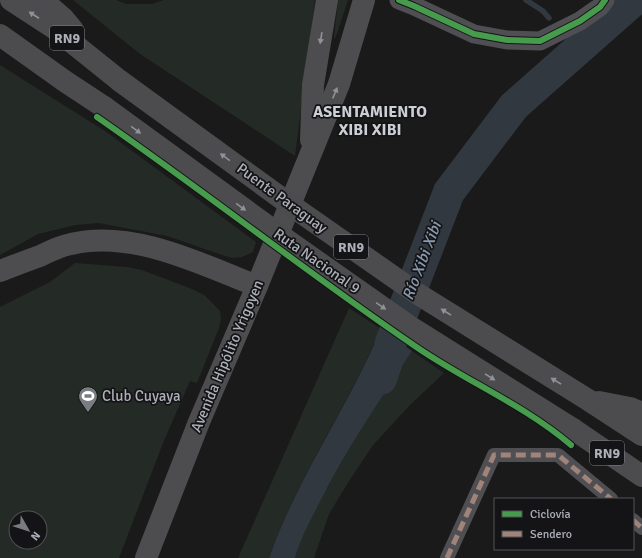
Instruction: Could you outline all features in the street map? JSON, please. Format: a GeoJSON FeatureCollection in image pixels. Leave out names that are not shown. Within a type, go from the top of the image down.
{"type":"FeatureCollection","features":[{"type":"Feature","properties":{"kind":"highway","name":"RN9"},"geometry":{"type":"LineString","coordinates":[[11,0],[54,28],[114,76]]}},
{"type":"Feature","properties":{"kind":"highway"},"geometry":{"type":"LineString","coordinates":[[42,0],[63,18],[114,76]]}},
{"type":"Feature","properties":{"kind":"highway","name":"Ruta Nacional 9"},"geometry":{"type":"LineString","coordinates":[[0,35],[104,107],[288,241],[409,326],[573,429],[642,476]]}},
{"type":"Feature","properties":{"kind":"highway"},"geometry":{"type":"LineString","coordinates":[[0,50],[20,63],[66,82]]}},
{"type":"Feature","properties":{"kind":"highway","name":"Puente Paraguay"},"geometry":{"type":"LineString","coordinates":[[114,76],[299,211],[418,294],[590,401]]}},
{"type":"Feature","properties":{"kind":"highway","name":"RN9"},"geometry":{"type":"LineString","coordinates":[[590,401],[642,434]]}},
{"type":"Feature","properties":{"kind":"highway"},"geometry":{"type":"LineString","coordinates":[[590,401],[630,408],[642,413]]}},
{"type":"Feature","properties":{"kind":"main road"},"geometry":{"type":"LineString","coordinates":[[310,155],[313,85],[327,0]]}},
{"type":"Feature","properties":{"kind":"main road","name":"Avenida Hipólito Yrigoyen"},"geometry":{"type":"LineString","coordinates":[[146,558],[199,422],[257,286],[339,84],[364,0]]}},
{"type":"Feature","properties":{"kind":"main road"},"geometry":{"type":"LineString","coordinates":[[0,271],[70,244],[98,240],[113,240],[133,242],[191,260],[257,286]]}},
{"type":"Feature","properties":{"kind":"street"},"geometry":{"type":"LineString","coordinates":[[399,0],[474,34],[507,40],[540,41],[580,21],[600,7],[606,0]]}},
{"type":"Feature","properties":{"kind":"street"},"geometry":{"type":"LineString","coordinates":[[447,558],[494,455],[558,456],[610,498]]}},
{"type":"Feature","properties":{"kind":"street"},"geometry":{"type":"LineString","coordinates":[[450,558],[496,458],[558,458],[607,498]]}},
{"type":"Feature","properties":{"kind":"street"},"geometry":{"type":"LineString","coordinates":[[634,518],[642,524]]}},
{"type":"Feature","properties":{"kind":"street"},"geometry":{"type":"LineString","coordinates":[[634,521],[642,528]]}},
{"type":"Feature","properties":{"kind":"shaded area"},"geometry":{"type":"Polygon","coordinates":[[[73,0],[116,0],[126,4],[152,4],[164,0],[315,0],[295,156],[140,54],[73,0]]]}},
{"type":"Feature","properties":{"kind":"shaded area"},"geometry":{"type":"Polygon","coordinates":[[[338,0],[348,0],[335,39],[334,37],[338,0]]]}},
{"type":"Feature","properties":{"kind":"shaded area"},"geometry":{"type":"Polygon","coordinates":[[[0,65],[105,131],[256,242],[253,252],[242,257],[232,258],[167,236],[99,223],[76,225],[38,234],[0,255],[0,65]]]}},
{"type":"Feature","properties":{"kind":"shaded area","name":"Club Cuyaya"},"geometry":{"type":"Polygon","coordinates":[[[75,263],[127,267],[142,270],[204,295],[220,311],[221,319],[219,328],[197,383],[190,381],[163,443],[119,558],[0,558],[0,307],[50,282],[75,263]]]}},
{"type":"Feature","properties":{"kind":"shaded area"},"geometry":{"type":"Polygon","coordinates":[[[349,308],[381,329],[368,358],[294,499],[280,528],[269,558],[238,558],[349,308]]]}},
{"type":"Feature","properties":{"kind":"shaded area"},"geometry":{"type":"Polygon","coordinates":[[[381,329],[412,351],[364,425],[330,482],[309,523],[295,558],[269,558],[280,528],[294,499],[354,386],[381,329]]]}},
{"type":"Feature","properties":{"kind":"shaded area"},"geometry":{"type":"Polygon","coordinates":[[[412,351],[444,373],[410,405],[373,445],[329,514],[314,558],[295,558],[309,523],[330,482],[364,425],[412,351]]]}},
{"type":"Feature","properties":{"kind":"waterway"},"geometry":{"type":"LineString","coordinates":[[526,0],[543,11],[549,18]]}},
{"type":"Feature","properties":{"kind":"waterway","name":"Río Xibi Xibi"},"geometry":{"type":"LineString","coordinates":[[381,379],[391,342],[449,192],[514,106],[634,0]]}},
{"type":"Feature","properties":{"kind":"waterway"},"geometry":{"type":"LineString","coordinates":[[570,39],[576,51]]}},
{"type":"Feature","properties":{"kind":"marked path"},"geometry":{"type":"LineString","coordinates":[[447,558],[494,455],[558,455],[610,498]]}},
{"type":"Feature","properties":{"kind":"marked path"},"geometry":{"type":"LineString","coordinates":[[634,521],[642,528]]}},
{"type":"Feature","properties":{"kind":"cycle path"},"geometry":{"type":"LineString","coordinates":[[399,0],[474,34],[507,40],[540,41],[580,21],[600,7],[605,0]]}},
{"type":"Feature","properties":{"kind":"cycle path"},"geometry":{"type":"LineString","coordinates":[[97,117],[412,344],[533,417],[571,445]]}},
{"type":"Feature","properties":{"kind":"place","name":"Club Cuyaya"},"geometry":{"type":"Point","coordinates":[88,413]}},
{"type":"Feature","properties":{"kind":"district","name":"ASENTAMIENTO XIBI XIBI"},"geometry":{"type":"Point","coordinates":[370,121]}}]}
